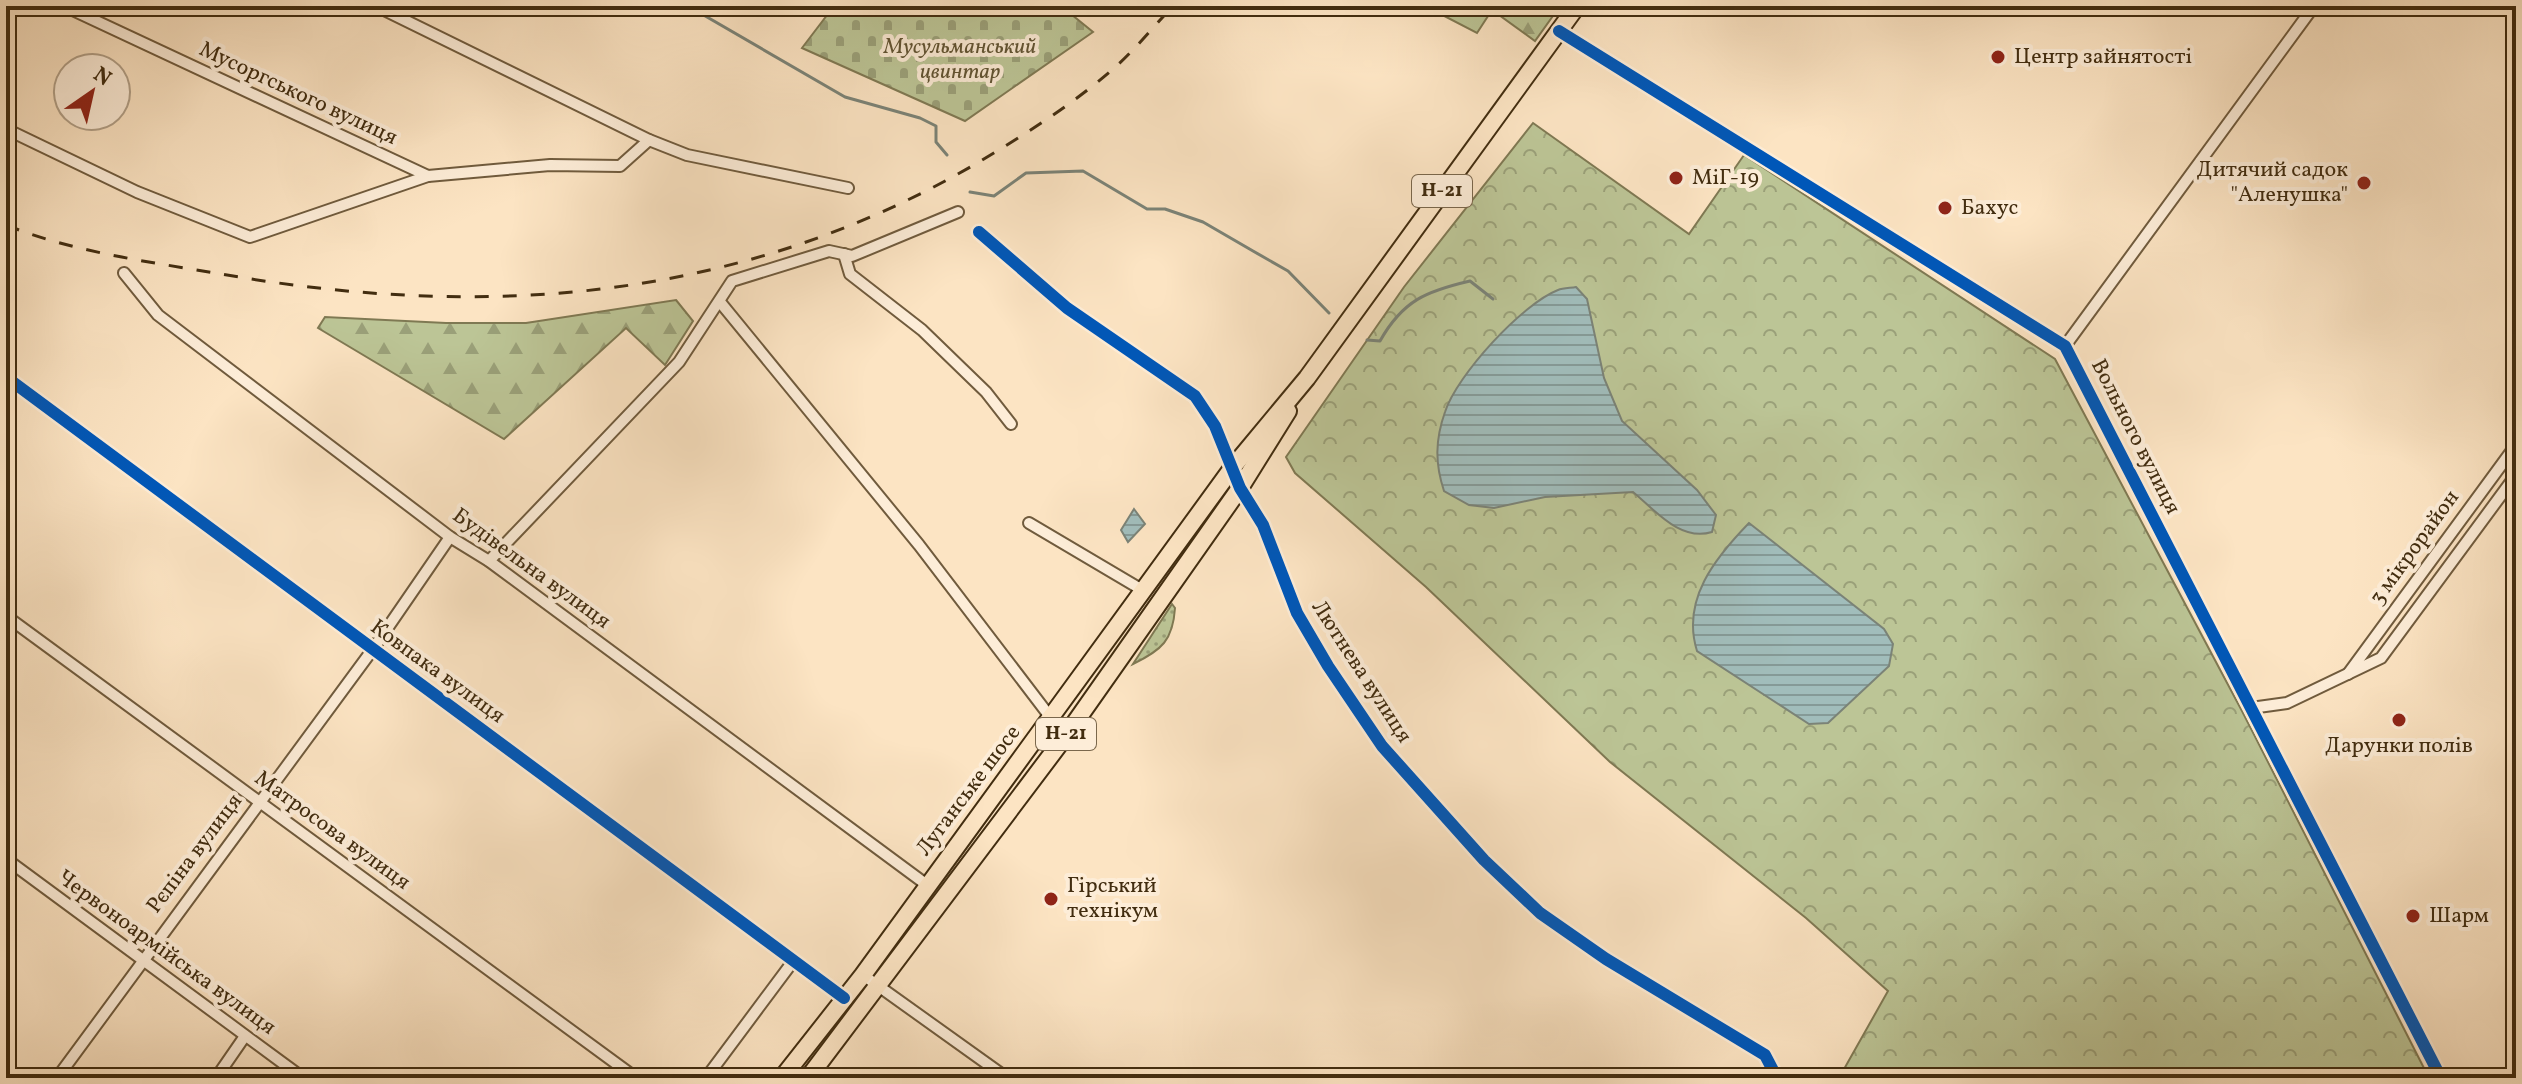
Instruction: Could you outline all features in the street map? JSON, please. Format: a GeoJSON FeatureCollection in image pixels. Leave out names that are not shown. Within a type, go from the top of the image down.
{"type":"FeatureCollection","features":[{"type":"Feature","properties":{"kind":"main road","name":"Луганське шосе"},"geometry":{"type":"LineString","coordinates":[[782,1078],[863,975],[1233,467],[1307,378],[1577,6]]}},
{"type":"Feature","properties":{"kind":"main road","name":"Луганське шосе"},"geometry":{"type":"LineString","coordinates":[[808,1078],[1067,734],[1240,488],[1307,378]]}},
{"type":"Feature","properties":{"kind":"street","name":"Мусоргського вулиця"},"geometry":{"type":"LineString","coordinates":[[64,6],[428,176]]}},
{"type":"Feature","properties":{"kind":"street"},"geometry":{"type":"LineString","coordinates":[[376,6],[649,140],[687,155],[848,188]]}},
{"type":"Feature","properties":{"kind":"street"},"geometry":{"type":"LineString","coordinates":[[2065,346],[2314,6]]}},
{"type":"Feature","properties":{"kind":"street","name":"Вольного вулиця"},"geometry":{"type":"LineString","coordinates":[[1559,31],[2065,346],[2441,1078]]}},
{"type":"Feature","properties":{"kind":"street"},"geometry":{"type":"LineString","coordinates":[[6,129],[137,192],[250,237],[428,176],[550,165],[620,166],[649,140]]}},
{"type":"Feature","properties":{"kind":"street"},"geometry":{"type":"LineString","coordinates":[[489,561],[679,362],[732,281],[829,251],[852,256],[958,212]]}},
{"type":"Feature","properties":{"kind":"street","name":"Лютнева вулиця"},"geometry":{"type":"LineString","coordinates":[[979,232],[1067,308],[1195,396],[1215,426],[1240,488],[1263,525],[1297,613],[1328,666],[1382,746],[1484,860],[1540,913],[1606,959],[1765,1055],[1777,1078]]}},
{"type":"Feature","properties":{"kind":"street"},"geometry":{"type":"LineString","coordinates":[[844,254],[850,274],[922,330],[986,392],[1011,424]]}},
{"type":"Feature","properties":{"kind":"street","name":"Будівельна вулиця"},"geometry":{"type":"LineString","coordinates":[[124,273],[158,315],[450,537],[489,561],[927,885]]}},
{"type":"Feature","properties":{"kind":"street"},"geometry":{"type":"LineString","coordinates":[[720,302],[919,545],[1051,718]]}},
{"type":"Feature","properties":{"kind":"street","name":"Ковпака вулиця"},"geometry":{"type":"LineString","coordinates":[[6,377],[844,998]]}},
{"type":"Feature","properties":{"kind":"street","name":"3 мікрорайон"},"geometry":{"type":"LineString","coordinates":[[2347,675],[2516,445]]}},
{"type":"Feature","properties":{"kind":"street","name":"3 мікрорайон"},"geometry":{"type":"LineString","coordinates":[[2251,708],[2287,703],[2381,658],[2516,475]]}},
{"type":"Feature","properties":{"kind":"street"},"geometry":{"type":"LineString","coordinates":[[1029,523],[1144,591]]}},
{"type":"Feature","properties":{"kind":"street","name":"Рєпіна вулиця"},"geometry":{"type":"LineString","coordinates":[[57,1078],[373,649],[450,537]]}},
{"type":"Feature","properties":{"kind":"street","name":"Матросова вулиця"},"geometry":{"type":"LineString","coordinates":[[6,616],[636,1078]]}},
{"type":"Feature","properties":{"kind":"street","name":"Червоноармійська вулиця"},"geometry":{"type":"LineString","coordinates":[[6,859],[303,1078]]}},
{"type":"Feature","properties":{"kind":"street"},"geometry":{"type":"LineString","coordinates":[[706,1078],[794,960]]}},
{"type":"Feature","properties":{"kind":"street"},"geometry":{"type":"LineString","coordinates":[[863,975],[1007,1078]]}},
{"type":"Feature","properties":{"kind":"street"},"geometry":{"type":"LineString","coordinates":[[216,1078],[245,1036]]}},
{"type":"Feature","properties":{"kind":"green space","name":"Мусульманський цвинтар"},"geometry":{"type":"Polygon","coordinates":[[[834,6],[1061,6],[1093,32],[965,121],[802,48],[834,6]]]}},
{"type":"Feature","properties":{"kind":"green space"},"geometry":{"type":"Polygon","coordinates":[[[1425,6],[1560,6],[1535,41],[1492,10],[1477,33],[1425,6]]]}},
{"type":"Feature","properties":{"kind":"green space"},"geometry":{"type":"Polygon","coordinates":[[[1533,123],[1689,234],[1744,155],[2055,359],[2242,711],[2429,1078],[1839,1078],[1888,991],[1806,918],[1610,762],[1426,587],[1295,473],[1286,457],[1404,287],[1533,123]]]}},
{"type":"Feature","properties":{"kind":"green space"},"geometry":{"type":"Polygon","coordinates":[[[676,300],[693,321],[665,365],[626,328],[504,439],[318,328],[325,317],[526,323],[676,300]]]}},
{"type":"Feature","properties":{"kind":"green space"},"geometry":{"type":"Polygon","coordinates":[[[1172,604],[1175,608],[1174,619],[1164,643],[1133,664],[1172,604]]]}},
{"type":"Feature","properties":{"kind":"water"},"geometry":{"type":"Polygon","coordinates":[[[1576,287],[1587,299],[1604,378],[1622,421],[1697,490],[1716,515],[1712,532],[1700,534],[1679,528],[1633,492],[1545,497],[1494,508],[1469,505],[1444,491],[1438,462],[1439,432],[1445,412],[1463,379],[1492,342],[1527,310],[1558,290],[1576,287]]]}},
{"type":"Feature","properties":{"kind":"water"},"geometry":{"type":"Polygon","coordinates":[[[1134,509],[1145,524],[1128,542],[1121,530],[1134,509]]]}},
{"type":"Feature","properties":{"kind":"water"},"geometry":{"type":"Polygon","coordinates":[[[1749,523],[1884,629],[1893,644],[1889,666],[1828,723],[1809,724],[1697,651],[1693,632],[1697,597],[1713,565],[1749,523]]]}},
{"type":"Feature","properties":{"kind":"waterway"},"geometry":{"type":"LineString","coordinates":[[688,6],[845,97],[920,118],[936,126],[936,142],[947,155]]}},
{"type":"Feature","properties":{"kind":"waterway"},"geometry":{"type":"LineString","coordinates":[[970,192],[994,196],[1026,173],[1083,171],[1147,209],[1165,209],[1203,222],[1288,271],[1329,313]]}},
{"type":"Feature","properties":{"kind":"waterway"},"geometry":{"type":"LineString","coordinates":[[1367,340],[1380,341],[1407,307],[1441,289],[1470,281],[1493,299]]}},
{"type":"Feature","properties":{"kind":"railway"},"geometry":{"type":"LineString","coordinates":[[6,225],[85,249],[167,265],[319,288],[417,296],[512,296],[607,288],[700,272],[792,247],[883,212],[972,166],[1096,84],[1173,6]]}},
{"type":"Feature","properties":{"kind":"cycle path"},"geometry":{"type":"LineString","coordinates":[[1559,31],[2065,346],[2441,1078]]}},
{"type":"Feature","properties":{"kind":"cycle path"},"geometry":{"type":"LineString","coordinates":[[979,232],[1067,308],[1195,396],[1215,426],[1240,488],[1263,525],[1297,613],[1328,666],[1382,746],[1484,860],[1540,913],[1606,959],[1765,1055],[1777,1078]]}},
{"type":"Feature","properties":{"kind":"cycle path"},"geometry":{"type":"LineString","coordinates":[[6,377],[844,998]]}},
{"type":"Feature","properties":{"kind":"place","name":"Центр зайнятості"},"geometry":{"type":"Point","coordinates":[1998,57]}},
{"type":"Feature","properties":{"kind":"place","name":"МіГ-19"},"geometry":{"type":"Point","coordinates":[1676,178]}},
{"type":"Feature","properties":{"kind":"place","name":"Дитячий садок \"Аленушка\""},"geometry":{"type":"Point","coordinates":[2364,183]}},
{"type":"Feature","properties":{"kind":"place","name":"Бахус"},"geometry":{"type":"Point","coordinates":[1945,208]}},
{"type":"Feature","properties":{"kind":"place","name":"Дарунки полів"},"geometry":{"type":"Point","coordinates":[2399,720]}},
{"type":"Feature","properties":{"kind":"place","name":"Гірський технікум"},"geometry":{"type":"Point","coordinates":[1051,899]}},
{"type":"Feature","properties":{"kind":"place","name":"Шарм"},"geometry":{"type":"Point","coordinates":[2413,916]}}]}
